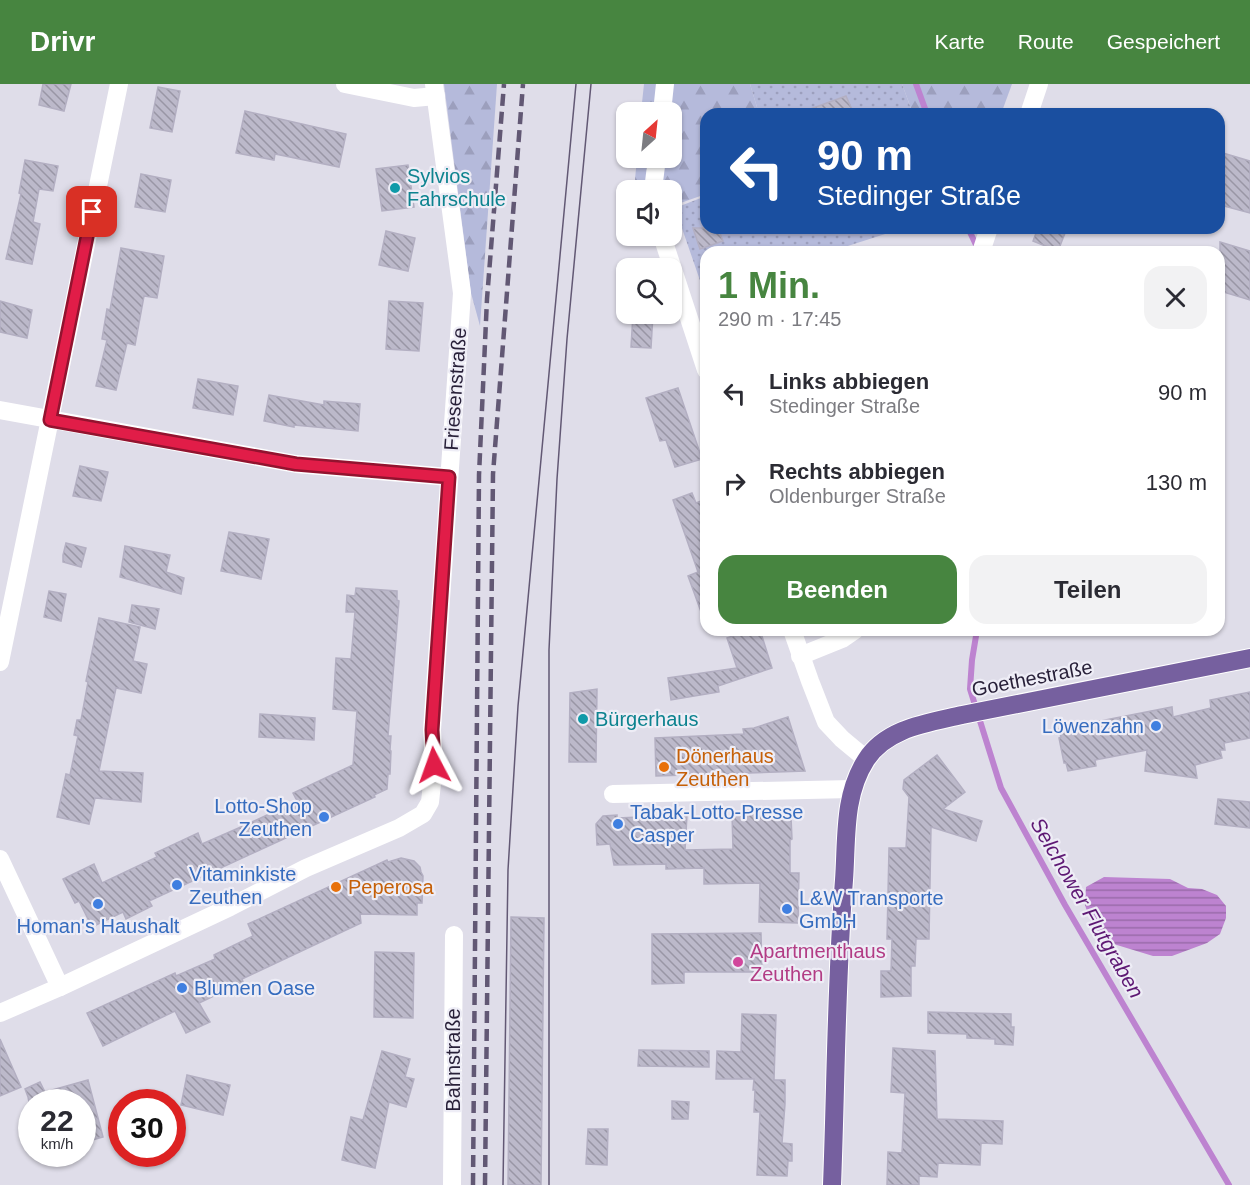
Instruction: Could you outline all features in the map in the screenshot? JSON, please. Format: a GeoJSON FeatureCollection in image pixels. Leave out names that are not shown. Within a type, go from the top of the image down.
{"type":"FeatureCollection","features":[{"type":"Feature","properties":{"kind":"main road","name":"Goethestraße"},"geometry":{"type":"LineString","coordinates":[[832,1185],[840,928],[847,818],[852,789],[866,759],[886,740],[922,724],[1250,658]]}},
{"type":"Feature","properties":{"kind":"street"},"geometry":{"type":"LineString","coordinates":[[0,662],[119,84]]}},
{"type":"Feature","properties":{"kind":"street"},"geometry":{"type":"LineString","coordinates":[[345,84],[414,98],[435,90]]}},
{"type":"Feature","properties":{"kind":"street"},"geometry":{"type":"LineString","coordinates":[[663,102],[665,84]]}},
{"type":"Feature","properties":{"kind":"street"},"geometry":{"type":"LineString","coordinates":[[1031,108],[1040,84]]}},
{"type":"Feature","properties":{"kind":"street","name":"Friesenstraße"},"geometry":{"type":"LineString","coordinates":[[60,987],[230,907],[306,868],[399,828],[423,814],[430,802],[434,765],[432,730],[462,293],[435,90]]}},
{"type":"Feature","properties":{"kind":"street"},"geometry":{"type":"LineString","coordinates":[[665,246],[700,352]]}},
{"type":"Feature","properties":{"kind":"street"},"geometry":{"type":"LineString","coordinates":[[0,410],[296,464],[449,477]]}},
{"type":"Feature","properties":{"kind":"street"},"geometry":{"type":"LineString","coordinates":[[794,636],[826,722],[866,759]]}},
{"type":"Feature","properties":{"kind":"street"},"geometry":{"type":"LineString","coordinates":[[800,656],[846,636]]}},
{"type":"Feature","properties":{"kind":"street"},"geometry":{"type":"LineString","coordinates":[[613,794],[852,789]]}},
{"type":"Feature","properties":{"kind":"street"},"geometry":{"type":"LineString","coordinates":[[0,860],[60,987],[0,1013]]}},
{"type":"Feature","properties":{"kind":"street","name":"Bahnstraße"},"geometry":{"type":"LineString","coordinates":[[452,1185],[454,935]]}},
{"type":"Feature","properties":{"kind":"green space"},"geometry":{"type":"Polygon","coordinates":[[[444,84],[497,84],[480,326],[471,293],[444,84]]]}},
{"type":"Feature","properties":{"kind":"green space"},"geometry":{"type":"Polygon","coordinates":[[[644,84],[750,84],[757,108],[700,108],[700,196],[682,202],[682,180],[635,180],[636,168],[682,168],[682,102],[642,102],[644,84]]]}},
{"type":"Feature","properties":{"kind":"green space"},"geometry":{"type":"Polygon","coordinates":[[[750,84],[902,84],[911,108],[757,108],[750,84]]]}},
{"type":"Feature","properties":{"kind":"green space"},"geometry":{"type":"Polygon","coordinates":[[[902,84],[1012,84],[1003,108],[911,108],[902,84]]]}},
{"type":"Feature","properties":{"kind":"green space"},"geometry":{"type":"Polygon","coordinates":[[[700,198],[700,234],[885,234],[848,246],[700,246],[700,280],[682,228],[682,205],[700,198]]]}},
{"type":"Feature","properties":{"kind":"water"},"geometry":{"type":"Polygon","coordinates":[[[1104,877],[1170,879],[1188,888],[1202,889],[1217,895],[1226,906],[1226,918],[1220,934],[1207,943],[1172,956],[1153,956],[1107,942],[1091,923],[1085,905],[1086,887],[1104,877]]]}},
{"type":"Feature","properties":{"kind":"building"},"geometry":{"type":"Polygon","coordinates":[[[43,84],[71,84],[64,111],[39,105],[43,84]]]}},
{"type":"Feature","properties":{"kind":"building"},"geometry":{"type":"Polygon","coordinates":[[[158,87],[180,91],[172,132],[150,128],[158,87]]]}},
{"type":"Feature","properties":{"kind":"building"},"geometry":{"type":"Polygon","coordinates":[[[846,96],[851,108],[813,108],[846,96]]]}},
{"type":"Feature","properties":{"kind":"building"},"geometry":{"type":"Polygon","coordinates":[[[245,111],[346,134],[339,167],[275,154],[274,160],[236,153],[245,111]]]}},
{"type":"Feature","properties":{"kind":"building"},"geometry":{"type":"Polygon","coordinates":[[[1225,154],[1250,161],[1250,213],[1225,206],[1225,154]]]}},
{"type":"Feature","properties":{"kind":"building"},"geometry":{"type":"Polygon","coordinates":[[[25,160],[58,166],[53,191],[39,189],[33,222],[40,224],[32,264],[6,259],[21,194],[19,193],[25,160]]]}},
{"type":"Feature","properties":{"kind":"building","name":"Sylvios Fahrschule"},"geometry":{"type":"Polygon","coordinates":[[[408,165],[414,207],[382,211],[376,169],[408,165]]]}},
{"type":"Feature","properties":{"kind":"building"},"geometry":{"type":"Polygon","coordinates":[[[141,174],[171,180],[165,212],[135,207],[141,174]]]}},
{"type":"Feature","properties":{"kind":"building"},"geometry":{"type":"Polygon","coordinates":[[[693,228],[700,228],[700,234],[720,234],[723,241],[709,246],[700,246],[700,249],[693,228]]]}},
{"type":"Feature","properties":{"kind":"building"},"geometry":{"type":"Polygon","coordinates":[[[386,231],[415,238],[408,271],[379,265],[386,231]]]}},
{"type":"Feature","properties":{"kind":"building"},"geometry":{"type":"Polygon","coordinates":[[[1036,234],[1065,234],[1060,246],[1046,246],[1033,241],[1036,234]]]}},
{"type":"Feature","properties":{"kind":"building"},"geometry":{"type":"Polygon","coordinates":[[[1220,242],[1250,251],[1250,300],[1225,292],[1225,246],[1220,246],[1220,242]]]}},
{"type":"Feature","properties":{"kind":"building"},"geometry":{"type":"Polygon","coordinates":[[[121,248],[164,256],[157,298],[144,296],[135,345],[127,343],[116,390],[96,386],[107,340],[102,339],[107,309],[110,310],[121,248]]]}},
{"type":"Feature","properties":{"kind":"building"},"geometry":{"type":"Polygon","coordinates":[[[0,301],[32,310],[27,338],[0,332],[0,301]]]}},
{"type":"Feature","properties":{"kind":"building"},"geometry":{"type":"Polygon","coordinates":[[[389,301],[423,303],[419,351],[386,349],[389,301]]]}},
{"type":"Feature","properties":{"kind":"building"},"geometry":{"type":"Polygon","coordinates":[[[632,324],[652,324],[651,348],[631,347],[632,324]]]}},
{"type":"Feature","properties":{"kind":"building"},"geometry":{"type":"Polygon","coordinates":[[[198,379],[238,386],[233,415],[193,408],[198,379]]]}},
{"type":"Feature","properties":{"kind":"building"},"geometry":{"type":"Polygon","coordinates":[[[678,388],[700,453],[700,460],[675,467],[666,440],[660,441],[646,398],[678,388]]]}},
{"type":"Feature","properties":{"kind":"building"},"geometry":{"type":"Polygon","coordinates":[[[269,395],[324,405],[324,401],[360,404],[358,431],[294,425],[294,427],[264,421],[269,395]]]}},
{"type":"Feature","properties":{"kind":"building"},"geometry":{"type":"Polygon","coordinates":[[[80,466],[108,472],[101,501],[73,496],[80,466]]]}},
{"type":"Feature","properties":{"kind":"building"},"geometry":{"type":"Polygon","coordinates":[[[692,493],[696,503],[700,501],[700,609],[688,576],[698,572],[673,500],[692,493]]]}},
{"type":"Feature","properties":{"kind":"building"},"geometry":{"type":"Polygon","coordinates":[[[229,532],[269,539],[261,579],[221,571],[229,532]]]}},
{"type":"Feature","properties":{"kind":"building"},"geometry":{"type":"Polygon","coordinates":[[[66,543],[86,548],[81,567],[63,562],[66,543]]]}},
{"type":"Feature","properties":{"kind":"building"},"geometry":{"type":"Polygon","coordinates":[[[125,546],[170,555],[166,572],[184,578],[181,594],[120,577],[125,546]]]}},
{"type":"Feature","properties":{"kind":"building"},"geometry":{"type":"Polygon","coordinates":[[[356,588],[397,591],[399,601],[388,736],[391,736],[391,751],[387,789],[374,795],[375,797],[149,901],[152,906],[126,919],[123,912],[92,927],[79,901],[75,903],[63,879],[94,864],[102,883],[157,857],[155,853],[198,833],[202,844],[297,801],[293,793],[353,765],[357,711],[333,709],[336,658],[351,659],[355,612],[346,612],[347,595],[355,596],[356,588]]]}},
{"type":"Feature","properties":{"kind":"building"},"geometry":{"type":"Polygon","coordinates":[[[49,591],[66,594],[61,621],[44,617],[49,591]]]}},
{"type":"Feature","properties":{"kind":"building"},"geometry":{"type":"Polygon","coordinates":[[[132,605],[159,609],[155,629],[129,622],[132,605]]]}},
{"type":"Feature","properties":{"kind":"building"},"geometry":{"type":"Polygon","coordinates":[[[99,618],[140,627],[133,661],[147,664],[141,693],[116,688],[99,771],[143,773],[141,802],[95,798],[89,824],[57,817],[66,774],[70,775],[78,736],[74,735],[77,720],[81,720],[88,682],[86,681],[99,618]]]}},
{"type":"Feature","properties":{"kind":"building"},"geometry":{"type":"Polygon","coordinates":[[[762,636],[772,668],[718,686],[719,692],[671,700],[668,678],[737,668],[727,638],[762,636]]]}},
{"type":"Feature","properties":{"kind":"building","name":"Bürgerhaus"},"geometry":{"type":"Polygon","coordinates":[[[597,689],[596,762],[569,762],[570,693],[597,689]]]}},
{"type":"Feature","properties":{"kind":"building"},"geometry":{"type":"Polygon","coordinates":[[[1250,692],[1250,738],[1224,743],[1225,750],[1220,750],[1222,758],[1195,765],[1197,778],[1145,771],[1147,750],[1095,760],[1096,766],[1068,771],[1064,763],[1059,729],[1172,707],[1173,717],[1211,708],[1210,700],[1250,692]]]}},
{"type":"Feature","properties":{"kind":"building"},"geometry":{"type":"Polygon","coordinates":[[[260,714],[315,718],[314,740],[259,737],[260,714]]]}},
{"type":"Feature","properties":{"kind":"building"},"geometry":{"type":"Polygon","coordinates":[[[788,717],[805,771],[656,776],[655,738],[744,734],[743,729],[754,728],[788,717]]]}},
{"type":"Feature","properties":{"kind":"building"},"geometry":{"type":"Polygon","coordinates":[[[937,755],[965,792],[943,809],[982,821],[976,841],[931,827],[929,939],[916,939],[915,966],[911,966],[911,996],[881,997],[881,971],[891,971],[892,939],[887,939],[889,848],[906,848],[909,797],[903,789],[904,780],[937,755]]]}},
{"type":"Feature","properties":{"kind":"building"},"geometry":{"type":"Polygon","coordinates":[[[1218,799],[1250,802],[1250,828],[1215,824],[1218,799]]]}},
{"type":"Feature","properties":{"kind":"building"},"geometry":{"type":"Polygon","coordinates":[[[785,811],[791,817],[790,873],[799,873],[798,923],[759,922],[760,883],[704,884],[704,868],[666,869],[666,864],[614,865],[610,844],[597,845],[596,824],[603,816],[617,815],[617,818],[687,815],[685,850],[733,849],[732,814],[785,811]]]}},
{"type":"Feature","properties":{"kind":"building"},"geometry":{"type":"Polygon","coordinates":[[[401,858],[414,861],[420,867],[423,876],[422,903],[417,903],[417,915],[360,914],[361,923],[242,979],[243,982],[199,1003],[210,1022],[186,1033],[175,1011],[103,1046],[87,1013],[175,973],[176,976],[215,959],[214,955],[253,936],[248,924],[387,860],[388,862],[401,858]]]}},
{"type":"Feature","properties":{"kind":"building"},"geometry":{"type":"Polygon","coordinates":[[[511,917],[544,918],[541,1185],[508,1185],[511,917]]]}},
{"type":"Feature","properties":{"kind":"building"},"geometry":{"type":"Polygon","coordinates":[[[761,933],[762,972],[684,972],[684,983],[652,984],[652,934],[761,933]]]}},
{"type":"Feature","properties":{"kind":"building"},"geometry":{"type":"Polygon","coordinates":[[[375,952],[414,953],[413,1018],[374,1017],[375,952]]]}},
{"type":"Feature","properties":{"kind":"building"},"geometry":{"type":"Polygon","coordinates":[[[928,1012],[1011,1014],[1011,1027],[1014,1027],[1013,1045],[995,1044],[995,1039],[967,1038],[967,1034],[928,1033],[928,1012]]]}},
{"type":"Feature","properties":{"kind":"building"},"geometry":{"type":"Polygon","coordinates":[[[742,1014],[776,1015],[774,1080],[785,1080],[782,1143],[792,1144],[792,1161],[788,1161],[787,1176],[757,1175],[760,1112],[754,1112],[754,1079],[716,1079],[717,1051],[741,1052],[742,1014]]]}},
{"type":"Feature","properties":{"kind":"building"},"geometry":{"type":"Polygon","coordinates":[[[0,1039],[21,1087],[0,1096],[0,1039]]]}},
{"type":"Feature","properties":{"kind":"building"},"geometry":{"type":"Polygon","coordinates":[[[893,1048],[935,1051],[937,1119],[1003,1121],[1002,1144],[981,1143],[980,1165],[938,1163],[937,1177],[919,1176],[919,1185],[887,1185],[888,1152],[902,1153],[905,1093],[891,1092],[893,1048]]]}},
{"type":"Feature","properties":{"kind":"building"},"geometry":{"type":"Polygon","coordinates":[[[639,1050],[709,1051],[709,1067],[638,1066],[639,1050]]]}},
{"type":"Feature","properties":{"kind":"building"},"geometry":{"type":"Polygon","coordinates":[[[382,1051],[410,1059],[405,1077],[414,1079],[406,1107],[389,1102],[375,1168],[342,1160],[351,1117],[363,1120],[382,1051]]]}},
{"type":"Feature","properties":{"kind":"building"},"geometry":{"type":"Polygon","coordinates":[[[187,1075],[230,1085],[223,1115],[186,1106],[184,1089],[187,1075]]]}},
{"type":"Feature","properties":{"kind":"building"},"geometry":{"type":"Polygon","coordinates":[[[88,1080],[90,1089],[56,1089],[88,1080]]]}},
{"type":"Feature","properties":{"kind":"building"},"geometry":{"type":"Polygon","coordinates":[[[40,1082],[44,1089],[25,1089],[40,1082]]]}},
{"type":"Feature","properties":{"kind":"building"},"geometry":{"type":"Polygon","coordinates":[[[672,1101],[689,1102],[688,1119],[672,1119],[672,1101]]]}},
{"type":"Feature","properties":{"kind":"building"},"geometry":{"type":"Polygon","coordinates":[[[96,1110],[103,1137],[96,1139],[96,1110]]]}},
{"type":"Feature","properties":{"kind":"building"},"geometry":{"type":"Polygon","coordinates":[[[588,1129],[608,1129],[607,1165],[586,1164],[588,1129]]]}},
{"type":"Feature","properties":{"kind":"waterway","name":"Selchower Flutgraben"},"geometry":{"type":"LineString","coordinates":[[916,84],[925,108]]}},
{"type":"Feature","properties":{"kind":"waterway","name":"Selchower Flutgraben"},"geometry":{"type":"LineString","coordinates":[[971,234],[977,246]]}},
{"type":"Feature","properties":{"kind":"waterway","name":"Selchower Flutgraben"},"geometry":{"type":"LineString","coordinates":[[976,636],[970,689],[1001,788],[1065,905],[1229,1185]]}},
{"type":"Feature","properties":{"kind":"tram line"},"geometry":{"type":"LineString","coordinates":[[503,1185],[508,870],[518,706],[576,84]]}},
{"type":"Feature","properties":{"kind":"tram line"},"geometry":{"type":"LineString","coordinates":[[549,1185],[549,650],[557,479],[567,339],[591,84]]}},
{"type":"Feature","properties":{"kind":"railway"},"geometry":{"type":"LineString","coordinates":[[473,1185],[479,475],[487,299],[504,84]]}},
{"type":"Feature","properties":{"kind":"railway"},"geometry":{"type":"LineString","coordinates":[[485,1185],[493,474],[523,84]]}},
{"type":"Feature","properties":{"kind":"place","name":"Sylvios Fahrschule"},"geometry":{"type":"Point","coordinates":[395,188]}},
{"type":"Feature","properties":{"kind":"place","name":"Bürgerhaus"},"geometry":{"type":"Point","coordinates":[583,719]}},
{"type":"Feature","properties":{"kind":"place","name":"Löwenzahn"},"geometry":{"type":"Point","coordinates":[1156,726]}},
{"type":"Feature","properties":{"kind":"place","name":"Dönerhaus Zeuthen"},"geometry":{"type":"Point","coordinates":[664,767]}},
{"type":"Feature","properties":{"kind":"place","name":"Lotto-Shop Zeuthen"},"geometry":{"type":"Point","coordinates":[324,817]}},
{"type":"Feature","properties":{"kind":"place","name":"Tabak-Lotto-Presse Casper"},"geometry":{"type":"Point","coordinates":[618,824]}},
{"type":"Feature","properties":{"kind":"place","name":"Vitaminkiste Zeuthen"},"geometry":{"type":"Point","coordinates":[177,885]}},
{"type":"Feature","properties":{"kind":"place","name":"Peperosa"},"geometry":{"type":"Point","coordinates":[336,887]}},
{"type":"Feature","properties":{"kind":"place","name":"Homan's Haushalt"},"geometry":{"type":"Point","coordinates":[98,904]}},
{"type":"Feature","properties":{"kind":"place","name":"L&W Transporte GmbH"},"geometry":{"type":"Point","coordinates":[787,909]}},
{"type":"Feature","properties":{"kind":"place","name":"Apartmenthaus Zeuthen"},"geometry":{"type":"Point","coordinates":[738,962]}},
{"type":"Feature","properties":{"kind":"place","name":"Blumen Oase"},"geometry":{"type":"Point","coordinates":[182,988]}},
{"type":"Feature","properties":{"kind":"route"},"geometry":{"type":"LineString","coordinates":[[92,212],[50,420],[296,464],[449,477],[432,730],[434,765]]}}]}
